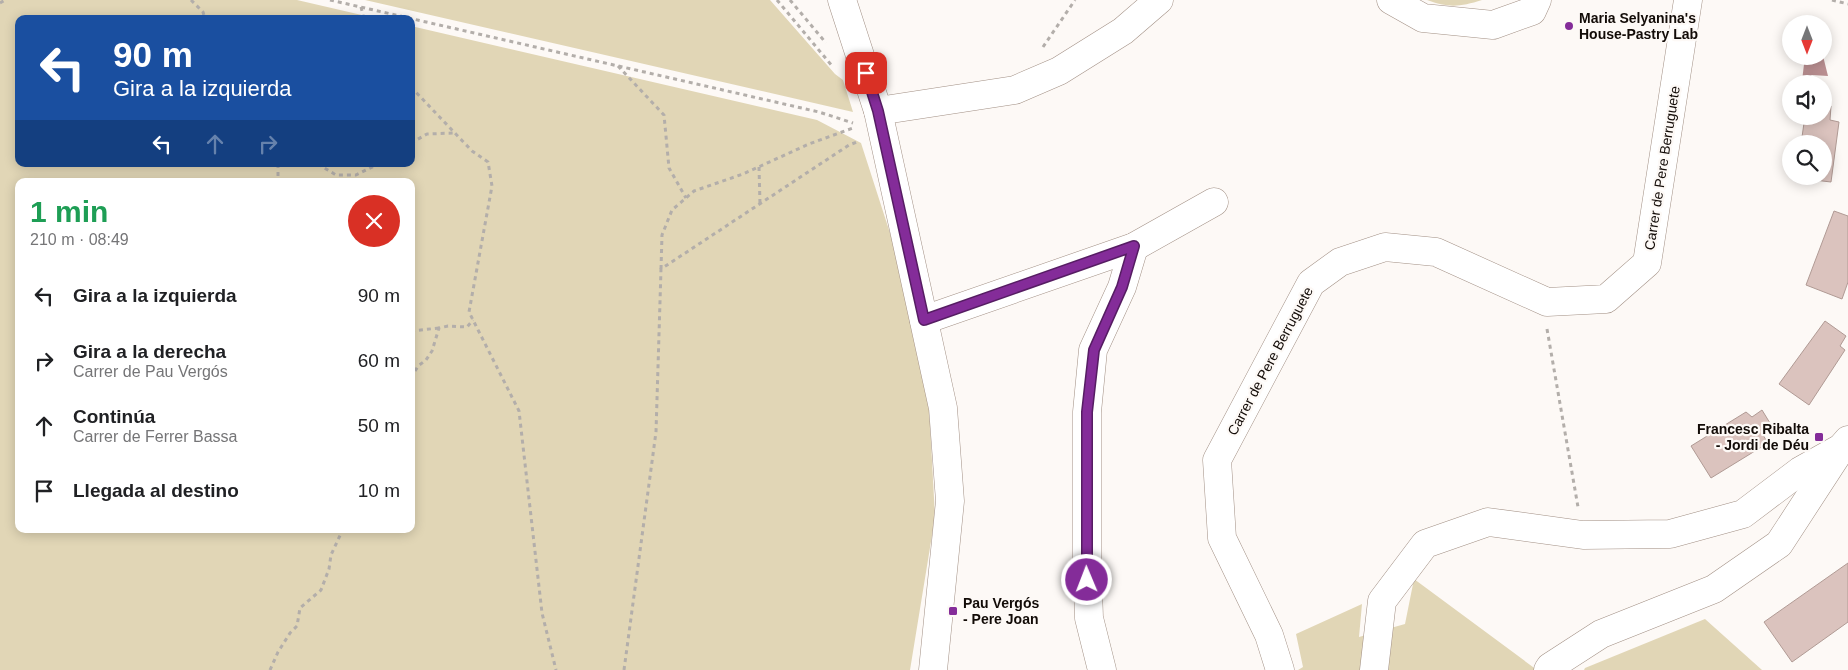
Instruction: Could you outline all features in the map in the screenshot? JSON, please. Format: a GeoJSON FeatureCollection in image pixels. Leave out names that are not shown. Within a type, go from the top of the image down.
{"type":"FeatureCollection","features":[{"type":"Feature","properties":{"kind":"street"},"geometry":{"type":"LineString","coordinates":[[842,0],[869,118],[924,320],[943,408],[950,501],[933,670]]}},
{"type":"Feature","properties":{"kind":"street"},"geometry":{"type":"LineString","coordinates":[[869,118],[1015,90],[1059,71],[1123,31],[1159,0]]}},
{"type":"Feature","properties":{"kind":"street"},"geometry":{"type":"LineString","coordinates":[[1391,0],[1423,18],[1493,25],[1532,11],[1537,0]]}},
{"type":"Feature","properties":{"kind":"street","name":"Carrer de Pere Berruguete"},"geometry":{"type":"LineString","coordinates":[[1280,670],[1269,635],[1222,538],[1217,460],[1311,284],[1340,262],[1385,247],[1436,252],[1547,302],[1606,299],[1647,264],[1688,0]]}},
{"type":"Feature","properties":{"kind":"street"},"geometry":{"type":"LineString","coordinates":[[924,320],[1134,246],[1214,202]]}},
{"type":"Feature","properties":{"kind":"street"},"geometry":{"type":"LineString","coordinates":[[1102,670],[1089,618],[1087,412],[1094,350],[1122,287],[1134,246]]}},
{"type":"Feature","properties":{"kind":"street"},"geometry":{"type":"LineString","coordinates":[[1374,670],[1382,601],[1425,544],[1488,522],[1583,535],[1670,534],[1743,514],[1800,471],[1844,444]]}},
{"type":"Feature","properties":{"kind":"street"},"geometry":{"type":"LineString","coordinates":[[1548,670],[1601,634],[1714,589],[1779,544],[1844,444]]}},
{"type":"Feature","properties":{"kind":"path"},"geometry":{"type":"LineString","coordinates":[[0,3],[5,0]]}},
{"type":"Feature","properties":{"kind":"path"},"geometry":{"type":"LineString","coordinates":[[190,0],[204,15]]}},
{"type":"Feature","properties":{"kind":"path"},"geometry":{"type":"LineString","coordinates":[[330,0],[396,15]]}},
{"type":"Feature","properties":{"kind":"path"},"geometry":{"type":"LineString","coordinates":[[777,0],[837,71]]}},
{"type":"Feature","properties":{"kind":"path"},"geometry":{"type":"LineString","coordinates":[[1832,0],[1848,4]]}},
{"type":"Feature","properties":{"kind":"path"},"geometry":{"type":"LineString","coordinates":[[361,7],[363,15]]}},
{"type":"Feature","properties":{"kind":"path"},"geometry":{"type":"LineString","coordinates":[[415,19],[819,112],[869,118]]}},
{"type":"Feature","properties":{"kind":"path"},"geometry":{"type":"LineString","coordinates":[[617,66],[664,115],[669,168],[686,198]]}},
{"type":"Feature","properties":{"kind":"path"},"geometry":{"type":"LineString","coordinates":[[415,91],[472,151],[488,162],[492,186],[469,312],[519,411],[542,613],[556,670]]}},
{"type":"Feature","properties":{"kind":"path"},"geometry":{"type":"LineString","coordinates":[[624,670],[656,432],[662,235],[672,210],[694,191],[759,167],[869,118]]}},
{"type":"Feature","properties":{"kind":"path"},"geometry":{"type":"LineString","coordinates":[[415,141],[427,134],[455,133]]}},
{"type":"Feature","properties":{"kind":"path"},"geometry":{"type":"LineString","coordinates":[[661,269],[848,145],[863,139]]}},
{"type":"Feature","properties":{"kind":"path"},"geometry":{"type":"LineString","coordinates":[[323,167],[336,175],[356,175],[372,167]]}},
{"type":"Feature","properties":{"kind":"path"},"geometry":{"type":"LineString","coordinates":[[759,167],[760,204]]}},
{"type":"Feature","properties":{"kind":"path"},"geometry":{"type":"LineString","coordinates":[[1542,300],[1583,535]]}},
{"type":"Feature","properties":{"kind":"path"},"geometry":{"type":"LineString","coordinates":[[415,330],[448,326],[467,327],[473,320]]}},
{"type":"Feature","properties":{"kind":"path"},"geometry":{"type":"LineString","coordinates":[[415,371],[432,351],[439,328]]}},
{"type":"Feature","properties":{"kind":"path"},"geometry":{"type":"LineString","coordinates":[[270,670],[282,645],[297,626],[300,608],[321,590],[329,569],[331,555],[341,533]]}},
{"type":"Feature","properties":{"kind":"shaded area"},"geometry":{"type":"Polygon","coordinates":[[[0,0],[297,0],[362,15],[15,15],[15,167],[415,167],[415,27],[817,120],[861,143],[918,320],[928,386],[935,517],[910,670],[0,670],[0,0]]]}},
{"type":"Feature","properties":{"kind":"shaded area"},"geometry":{"type":"Polygon","coordinates":[[[365,0],[770,0],[835,74],[843,80],[853,112],[365,0]]]}},
{"type":"Feature","properties":{"kind":"shaded area"},"geometry":{"type":"Polygon","coordinates":[[[1427,0],[1482,0],[1454,6],[1427,0]]]}},
{"type":"Feature","properties":{"kind":"shaded area"},"geometry":{"type":"Polygon","coordinates":[[[1804,65],[1825,65],[1828,75],[1812,75],[1803,75],[1804,65]]]}},
{"type":"Feature","properties":{"kind":"shaded area"},"geometry":{"type":"Polygon","coordinates":[[[1414,579],[1537,670],[1298,670],[1303,667],[1296,634],[1362,604],[1359,637],[1405,624],[1414,579]]]}},
{"type":"Feature","properties":{"kind":"shaded area"},"geometry":{"type":"Polygon","coordinates":[[[1705,619],[1762,670],[1584,670],[1585,668],[1705,619]]]}},
{"type":"Feature","properties":{"kind":"building"},"geometry":{"type":"Polygon","coordinates":[[[1832,120],[1839,122],[1832,174],[1832,135],[1802,135],[1804,125],[1832,125],[1832,120]]]}},
{"type":"Feature","properties":{"kind":"building"},"geometry":{"type":"Polygon","coordinates":[[[1834,211],[1848,216],[1848,282],[1842,299],[1806,285],[1834,211]]]}},
{"type":"Feature","properties":{"kind":"building"},"geometry":{"type":"Polygon","coordinates":[[[1825,321],[1846,336],[1840,346],[1845,350],[1809,405],[1779,384],[1825,321]]]}},
{"type":"Feature","properties":{"kind":"building"},"geometry":{"type":"Polygon","coordinates":[[[1762,410],[1773,428],[1763,435],[1768,443],[1711,478],[1691,446],[1746,412],[1752,417],[1762,410]]]}},
{"type":"Feature","properties":{"kind":"building"},"geometry":{"type":"Polygon","coordinates":[[[1848,563],[1848,622],[1792,662],[1764,622],[1848,563]]]}},
{"type":"Feature","properties":{"kind":"place","name":"Maria Selyanina's House-Pastry Lab"},"geometry":{"type":"Point","coordinates":[1569,26]}},
{"type":"Feature","properties":{"kind":"place","name":"Francesc Ribalta - Jordi de Déu"},"geometry":{"type":"Point","coordinates":[1819,437]}},
{"type":"Feature","properties":{"kind":"place","name":"Pau Vergós - Pere Joan"},"geometry":{"type":"Point","coordinates":[953,611]}},
{"type":"Feature","properties":{"kind":"route"},"geometry":{"type":"LineString","coordinates":[[866,73],[878,111],[924,320],[1134,246],[1122,287],[1094,350],[1087,412],[1087,580]]}}]}
